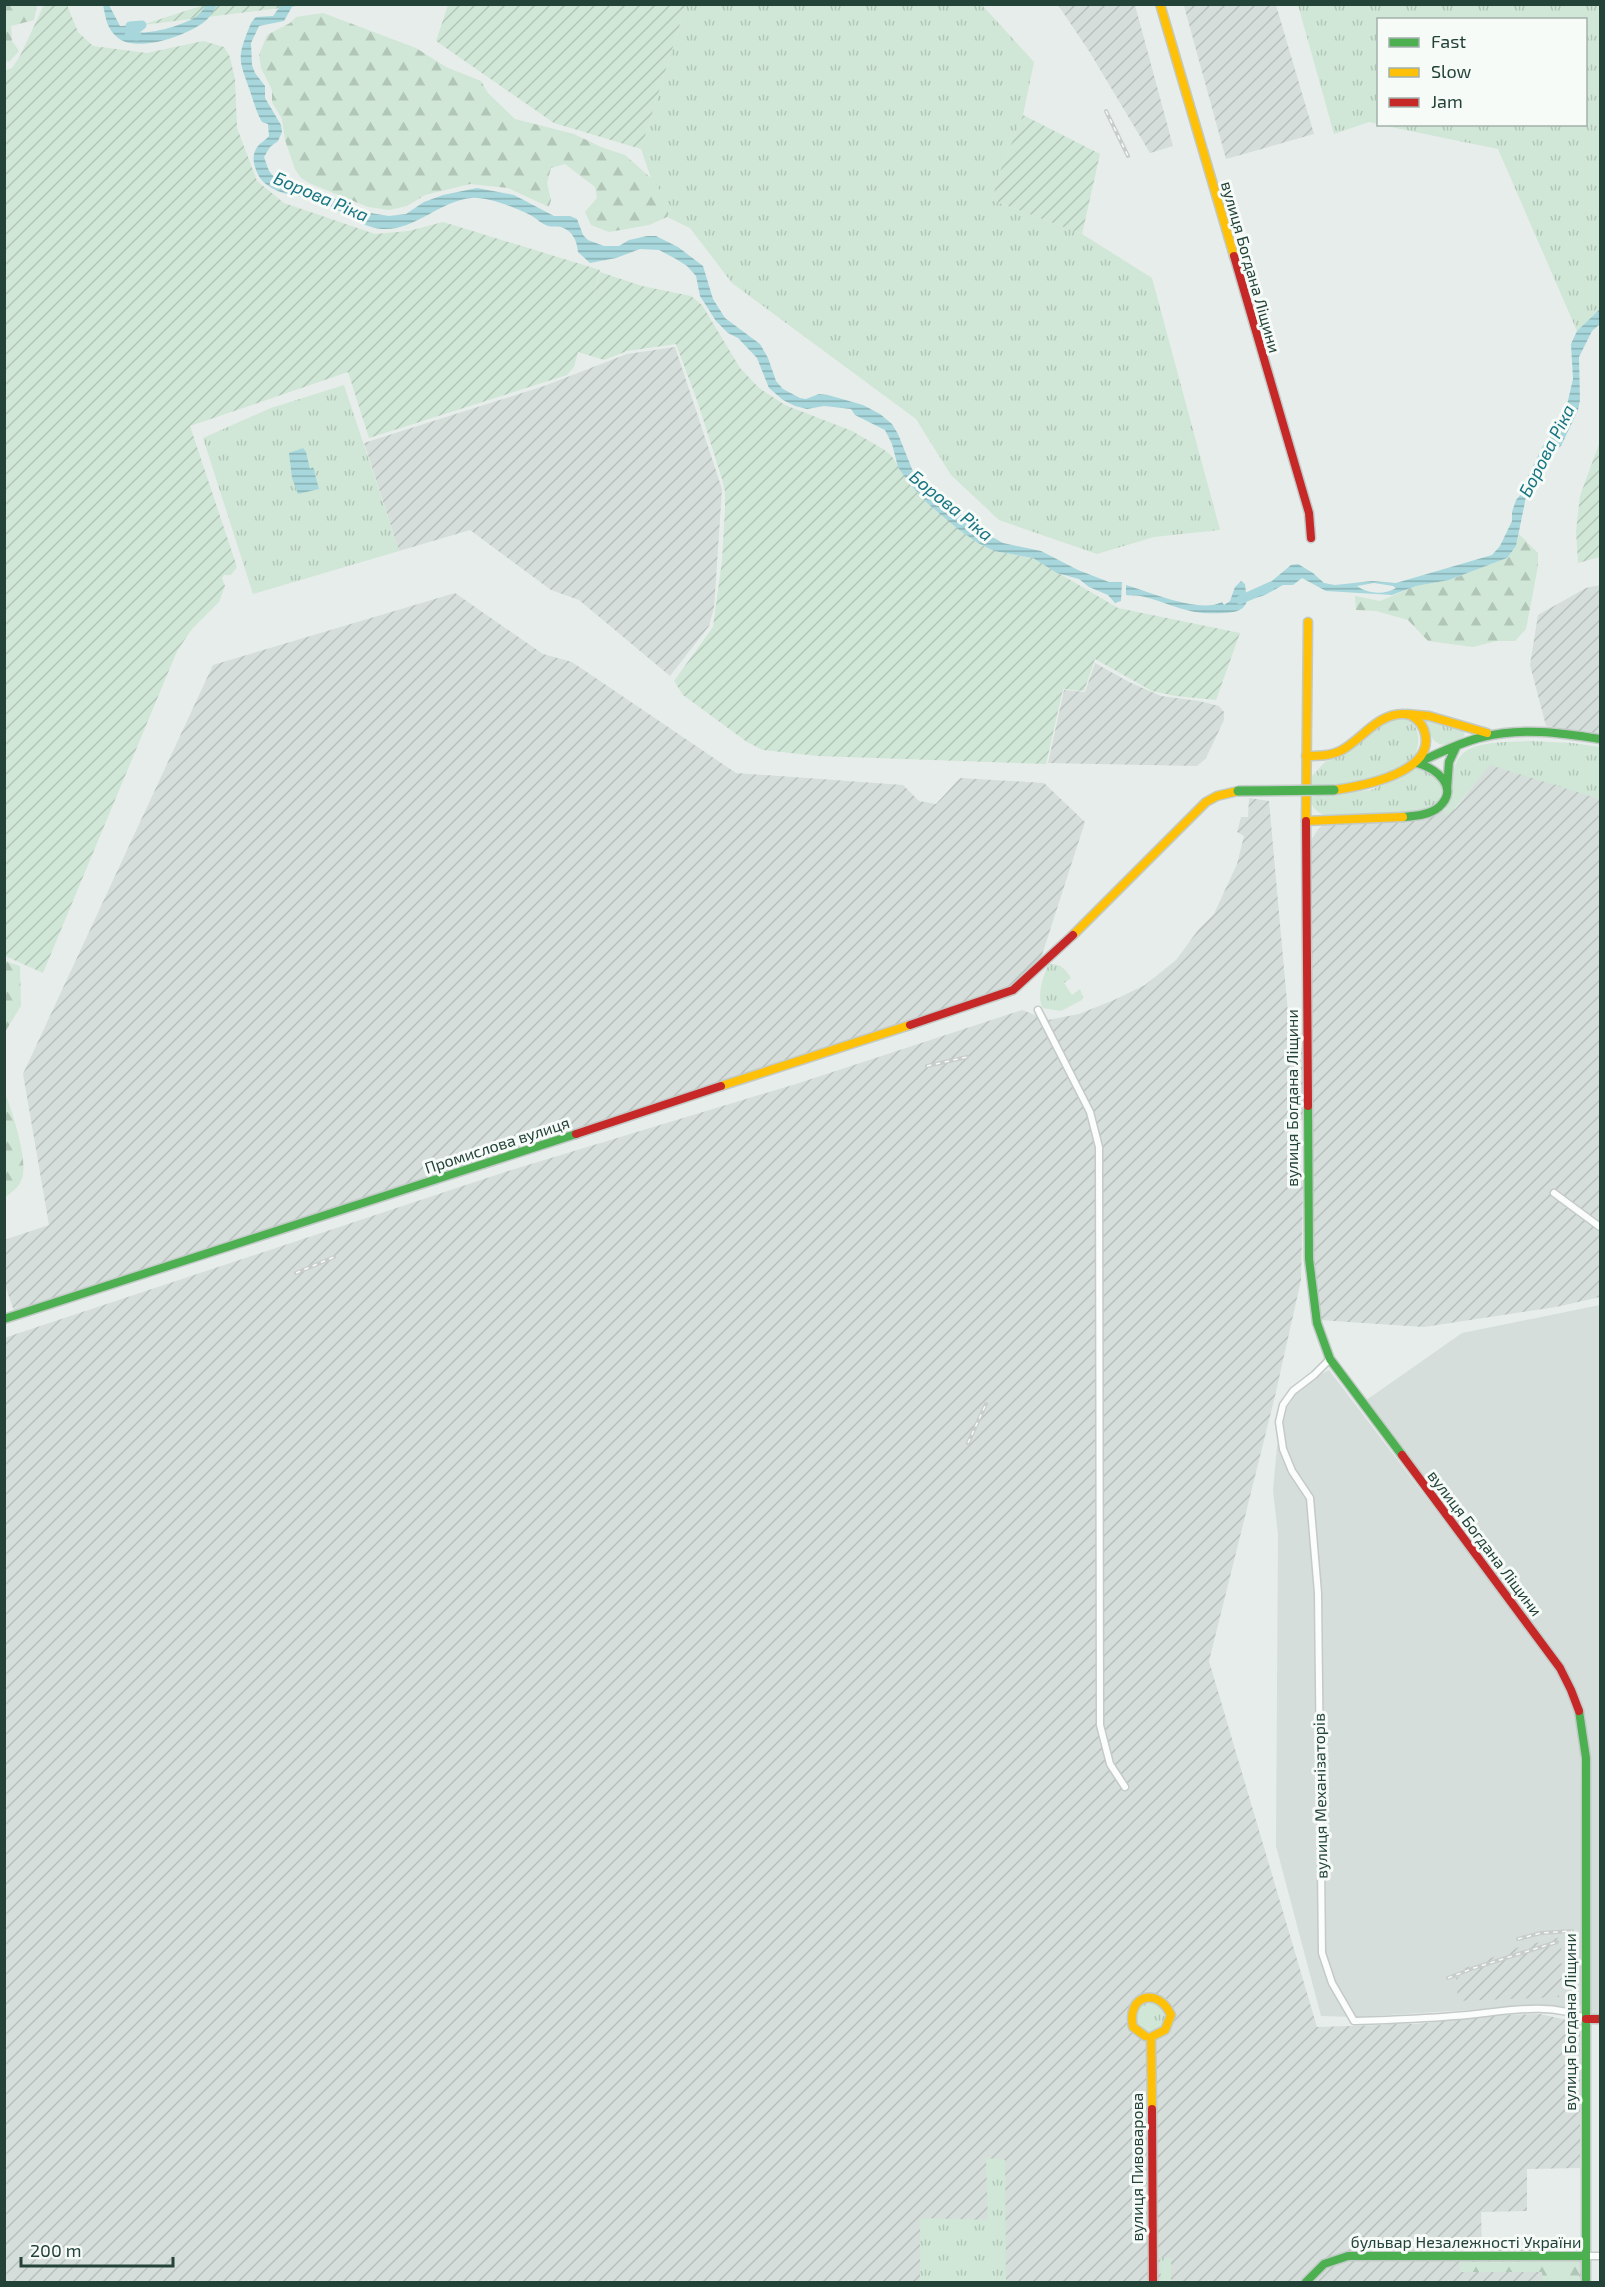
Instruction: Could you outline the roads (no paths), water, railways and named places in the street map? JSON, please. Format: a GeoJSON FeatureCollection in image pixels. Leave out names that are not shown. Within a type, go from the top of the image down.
{"type":"FeatureCollection","features":[{"type":"Feature","properties":{"kind":"main road","name":"вулиця Богдана Ліщини"},"geometry":{"type":"LineString","coordinates":[[1160,4],[1288,449],[1309,513],[1311,538]]}},
{"type":"Feature","properties":{"kind":"main road"},"geometry":{"type":"LineString","coordinates":[[1308,622],[1306,756],[1339,752],[1384,719],[1406,714],[1429,717],[1491,734],[1562,734],[1600,740]]}},
{"type":"Feature","properties":{"kind":"main road"},"geometry":{"type":"LineString","coordinates":[[1406,714],[1419,721],[1426,737],[1423,753],[1417,763],[1437,771],[1443,778],[1446,792]]}},
{"type":"Feature","properties":{"kind":"main road","name":"Промислова вулиця"},"geometry":{"type":"LineString","coordinates":[[4,1318],[998,997],[1022,983],[1049,958],[1206,802],[1238,791],[1354,788],[1373,783],[1457,746],[1491,734]]}},
{"type":"Feature","properties":{"kind":"main road"},"geometry":{"type":"LineString","coordinates":[[1306,821],[1425,814],[1438,808],[1446,792],[1449,762],[1457,746]]}},
{"type":"Feature","properties":{"kind":"main road","name":"вулиця Богдана Ліщини"},"geometry":{"type":"LineString","coordinates":[[1306,756],[1309,1259],[1315,1317],[1330,1359],[1560,1668],[1576,1698],[1583,1728],[1586,1758],[1586,2283]]}},
{"type":"Feature","properties":{"kind":"main road"},"geometry":{"type":"LineString","coordinates":[[1153,1997],[1167,2005],[1171,2020],[1162,2034],[1148,2037],[1133,2027],[1131,2013],[1133,2006],[1140,2000],[1153,1997]]}},
{"type":"Feature","properties":{"kind":"main road"},"geometry":{"type":"LineString","coordinates":[[1586,2019],[1600,2019]]}},
{"type":"Feature","properties":{"kind":"main road","name":"вулиця Пивоварова"},"geometry":{"type":"LineString","coordinates":[[1148,2037],[1151,2050],[1153,2283]]}},
{"type":"Feature","properties":{"kind":"main road","name":"бульвар Незалежності України"},"geometry":{"type":"LineString","coordinates":[[1306,2283],[1316,2268],[1328,2260],[1348,2256],[1586,2256]]}},
{"type":"Feature","properties":{"kind":"street"},"geometry":{"type":"LineString","coordinates":[[1038,1010],[1090,1112],[1099,1147],[1100,1725],[1110,1764],[1125,1787]]}},
{"type":"Feature","properties":{"kind":"street"},"geometry":{"type":"LineString","coordinates":[[1554,1193],[1600,1227]]}},
{"type":"Feature","properties":{"kind":"street","name":"вулиця Механізаторів"},"geometry":{"type":"LineString","coordinates":[[1330,1359],[1314,1376],[1293,1391],[1283,1406],[1279,1422],[1283,1449],[1292,1471],[1310,1498],[1318,1593],[1322,1953],[1332,1983],[1354,2021],[1410,2020],[1532,2009],[1576,2014],[1586,2019]]}},
{"type":"Feature","properties":{"kind":"street","name":"бульвар Незалежності України"},"geometry":{"type":"LineString","coordinates":[[1586,2256],[1600,2256]]}},
{"type":"Feature","properties":{"kind":"water"},"geometry":{"type":"Polygon","coordinates":[[[103,5],[109,5],[120,26],[142,25],[129,30],[143,32],[183,23],[197,16],[206,5],[217,5],[203,23],[185,33],[161,41],[137,44],[127,42],[114,34],[107,23],[103,5]]]}},
{"type":"Feature","properties":{"kind":"water"},"geometry":{"type":"Polygon","coordinates":[[[281,5],[293,5],[284,21],[259,26],[251,43],[252,65],[265,86],[265,98],[281,125],[282,132],[278,141],[270,147],[264,157],[269,171],[275,178],[292,186],[310,189],[364,212],[389,216],[406,214],[424,202],[443,195],[477,188],[514,195],[554,216],[570,216],[577,219],[583,235],[588,240],[604,246],[619,246],[629,240],[656,236],[678,247],[703,266],[713,299],[725,318],[760,344],[776,381],[783,389],[806,399],[819,394],[828,395],[863,405],[880,414],[892,424],[898,434],[914,474],[978,529],[1003,543],[1041,551],[1078,570],[1109,582],[1122,582],[1121,601],[1115,603],[1108,595],[1089,587],[1079,579],[1057,573],[1033,558],[994,551],[958,529],[927,503],[909,483],[898,467],[892,444],[885,430],[855,415],[851,409],[824,406],[807,409],[783,400],[769,388],[757,358],[738,338],[728,333],[716,321],[700,296],[696,276],[687,266],[659,250],[640,249],[616,258],[590,263],[578,252],[574,237],[569,231],[548,226],[511,207],[478,198],[449,204],[405,225],[394,228],[374,228],[323,203],[283,193],[266,184],[259,177],[254,158],[257,147],[269,136],[268,124],[262,122],[257,111],[242,68],[241,57],[252,21],[256,17],[273,16],[281,5]]]}},
{"type":"Feature","properties":{"kind":"water"},"geometry":{"type":"Polygon","coordinates":[[[1600,309],[1600,324],[1592,331],[1579,357],[1580,400],[1578,410],[1561,446],[1548,455],[1526,497],[1516,546],[1507,558],[1449,580],[1416,586],[1392,595],[1326,591],[1302,578],[1293,585],[1283,585],[1265,595],[1247,601],[1241,609],[1228,613],[1201,613],[1143,596],[1126,595],[1126,585],[1188,604],[1213,605],[1222,602],[1224,605],[1230,601],[1235,587],[1241,581],[1245,584],[1246,593],[1255,595],[1291,565],[1298,564],[1324,583],[1335,585],[1372,581],[1396,583],[1492,555],[1500,546],[1512,521],[1516,500],[1523,492],[1524,484],[1544,444],[1558,428],[1566,409],[1573,379],[1571,344],[1577,331],[1600,309]],[[1374,583],[1357,586],[1376,593],[1396,588],[1374,583]]]}},
{"type":"Feature","properties":{"kind":"water"},"geometry":{"type":"Polygon","coordinates":[[[303,448],[310,469],[313,467],[319,489],[298,494],[292,478],[289,453],[303,448]]]}},
{"type":"Feature","properties":{"kind":"waterway","name":"Борова Ріка"},"geometry":{"type":"LineString","coordinates":[[130,26],[142,25],[129,35],[137,36]]}},
{"type":"Feature","properties":{"kind":"waterway","name":"Борова Ріка"},"geometry":{"type":"LineString","coordinates":[[1240,600],[1271,586]]}},
{"type":"Feature","properties":{"kind":"railway"},"geometry":{"type":"LineString","coordinates":[[1106,111],[1128,156]]}},
{"type":"Feature","properties":{"kind":"railway"},"geometry":{"type":"LineString","coordinates":[[927,1066],[967,1057]]}},
{"type":"Feature","properties":{"kind":"railway"},"geometry":{"type":"LineString","coordinates":[[296,1273],[334,1257]]}},
{"type":"Feature","properties":{"kind":"railway"},"geometry":{"type":"LineString","coordinates":[[968,1443],[986,1404]]}},
{"type":"Feature","properties":{"kind":"railway"},"geometry":{"type":"LineString","coordinates":[[1518,1939],[1541,1933],[1572,1931]]}},
{"type":"Feature","properties":{"kind":"railway"},"geometry":{"type":"LineString","coordinates":[[1448,1978],[1557,1942]]}}]}
